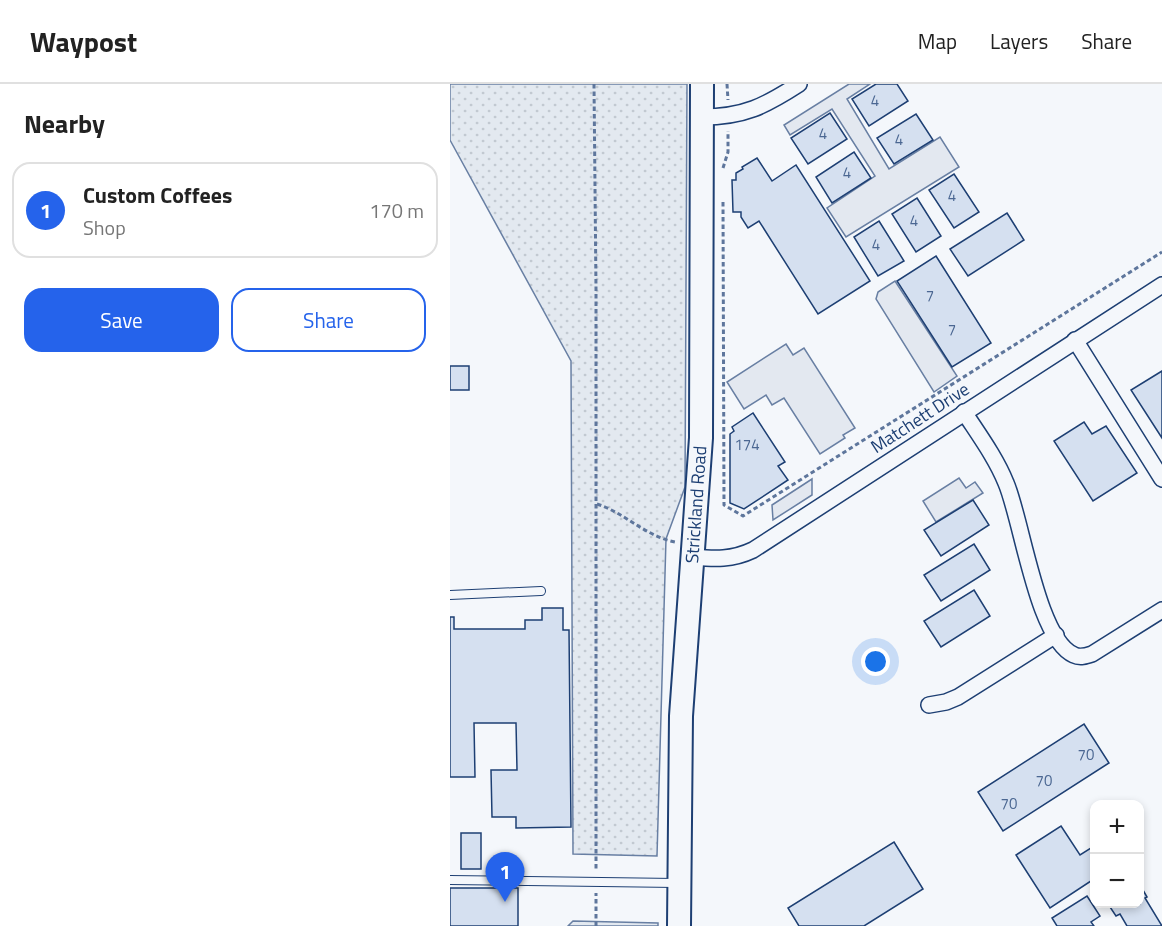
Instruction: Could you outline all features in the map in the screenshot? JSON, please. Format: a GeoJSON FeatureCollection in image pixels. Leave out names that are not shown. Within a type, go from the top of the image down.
{"type":"FeatureCollection","features":[{"type":"Feature","properties":{"kind":"street","name":"Strickland Road"},"geometry":{"type":"LineString","coordinates":[[679,926],[680,733],[700,469],[702,398],[702,84]]}},
{"type":"Feature","properties":{"kind":"street"},"geometry":{"type":"LineString","coordinates":[[702,117],[728,117],[758,108],[799,84]]}},
{"type":"Feature","properties":{"kind":"street","name":"Matchett Drive"},"geometry":{"type":"LineString","coordinates":[[693,552],[728,559],[739,557],[753,550],[1162,285]]}},
{"type":"Feature","properties":{"kind":"street"},"geometry":{"type":"LineString","coordinates":[[1076,340],[1162,479]]}},
{"type":"Feature","properties":{"kind":"street"},"geometry":{"type":"LineString","coordinates":[[964,412],[1006,482],[1040,603],[1066,650],[1074,656],[1082,657],[1105,646],[1162,610]]}},
{"type":"Feature","properties":{"kind":"street"},"geometry":{"type":"LineString","coordinates":[[929,705],[958,697],[1056,635]]}},
{"type":"Feature","properties":{"kind":"lane"},"geometry":{"type":"LineString","coordinates":[[450,595],[541,591]]}},
{"type":"Feature","properties":{"kind":"lane"},"geometry":{"type":"LineString","coordinates":[[450,880],[679,883]]}},
{"type":"Feature","properties":{"kind":"path"},"geometry":{"type":"LineString","coordinates":[[594,84],[597,504],[596,926]]}},
{"type":"Feature","properties":{"kind":"path"},"geometry":{"type":"LineString","coordinates":[[723,175],[728,152],[727,84]]}},
{"type":"Feature","properties":{"kind":"path"},"geometry":{"type":"LineString","coordinates":[[723,194],[724,505],[743,516],[1162,252]]}},
{"type":"Feature","properties":{"kind":"path"},"geometry":{"type":"LineString","coordinates":[[597,504],[615,512],[655,537],[693,552]]}},
{"type":"Feature","properties":{"kind":"shaded area"},"geometry":{"type":"Polygon","coordinates":[[[450,84],[687,84],[685,487],[666,539],[657,856],[573,854],[571,361],[450,140],[450,84]]]}},
{"type":"Feature","properties":{"kind":"shaded area"},"geometry":{"type":"Polygon","coordinates":[[[849,84],[870,84],[847,99],[889,169],[940,137],[959,167],[846,237],[827,208],[875,176],[832,109],[790,135],[784,125],[849,84]]]}},
{"type":"Feature","properties":{"kind":"shaded area"},"geometry":{"type":"Polygon","coordinates":[[[895,281],[957,376],[934,392],[876,299],[878,292],[895,281]]]}},
{"type":"Feature","properties":{"kind":"shaded area"},"geometry":{"type":"Polygon","coordinates":[[[786,344],[793,355],[804,348],[855,428],[843,435],[845,438],[820,454],[784,398],[772,405],[766,395],[744,409],[727,382],[786,344]]]}},
{"type":"Feature","properties":{"kind":"shaded area"},"geometry":{"type":"Polygon","coordinates":[[[959,478],[966,488],[975,482],[983,493],[936,522],[923,501],[959,478]]]}},
{"type":"Feature","properties":{"kind":"shaded area"},"geometry":{"type":"Polygon","coordinates":[[[812,479],[812,495],[773,520],[772,505],[812,479]]]}},
{"type":"Feature","properties":{"kind":"shaded area"},"geometry":{"type":"Polygon","coordinates":[[[573,921],[658,923],[658,926],[568,926],[573,921]]]}},
{"type":"Feature","properties":{"kind":"building"},"geometry":{"type":"Polygon","coordinates":[[[876,84],[897,84],[908,101],[869,126],[852,99],[876,84]]]}},
{"type":"Feature","properties":{"kind":"building"},"geometry":{"type":"Polygon","coordinates":[[[830,113],[847,139],[808,164],[791,138],[830,113]]]}},
{"type":"Feature","properties":{"kind":"building"},"geometry":{"type":"Polygon","coordinates":[[[916,114],[933,140],[894,164],[877,138],[916,114]]]}},
{"type":"Feature","properties":{"kind":"building"},"geometry":{"type":"Polygon","coordinates":[[[854,152],[871,178],[832,203],[816,177],[854,152]]]}},
{"type":"Feature","properties":{"kind":"building"},"geometry":{"type":"Polygon","coordinates":[[[757,158],[772,181],[796,165],[870,281],[818,314],[759,221],[748,228],[741,217],[741,212],[733,212],[732,180],[736,180],[736,173],[743,169],[742,167],[757,158]]]}},
{"type":"Feature","properties":{"kind":"building"},"geometry":{"type":"Polygon","coordinates":[[[954,174],[979,212],[954,228],[929,190],[954,174]]]}},
{"type":"Feature","properties":{"kind":"building"},"geometry":{"type":"Polygon","coordinates":[[[917,198],[941,236],[916,252],[892,214],[917,198]]]}},
{"type":"Feature","properties":{"kind":"building"},"geometry":{"type":"Polygon","coordinates":[[[1007,213],[1024,240],[968,276],[950,249],[1007,213]]]}},
{"type":"Feature","properties":{"kind":"building"},"geometry":{"type":"Polygon","coordinates":[[[879,221],[904,261],[878,276],[854,237],[879,221]]]}},
{"type":"Feature","properties":{"kind":"building"},"geometry":{"type":"Polygon","coordinates":[[[936,256],[991,343],[952,367],[897,281],[936,256]]]}},
{"type":"Feature","properties":{"kind":"building"},"geometry":{"type":"Polygon","coordinates":[[[450,366],[469,366],[469,390],[450,390],[450,366]]]}},
{"type":"Feature","properties":{"kind":"building"},"geometry":{"type":"Polygon","coordinates":[[[1162,371],[1162,438],[1131,390],[1162,371]]]}},
{"type":"Feature","properties":{"kind":"building"},"geometry":{"type":"Polygon","coordinates":[[[753,413],[785,462],[778,466],[788,480],[744,509],[730,503],[730,434],[734,431],[732,427],[753,413]]]}},
{"type":"Feature","properties":{"kind":"building"},"geometry":{"type":"Polygon","coordinates":[[[1084,422],[1092,434],[1106,426],[1137,473],[1093,501],[1054,441],[1084,422]]]}},
{"type":"Feature","properties":{"kind":"building"},"geometry":{"type":"Polygon","coordinates":[[[973,500],[989,525],[941,556],[924,530],[973,500]]]}},
{"type":"Feature","properties":{"kind":"building"},"geometry":{"type":"Polygon","coordinates":[[[974,544],[990,570],[941,601],[924,575],[974,544]]]}},
{"type":"Feature","properties":{"kind":"building"},"geometry":{"type":"Polygon","coordinates":[[[974,590],[990,616],[941,647],[924,621],[974,590]]]}},
{"type":"Feature","properties":{"kind":"building"},"geometry":{"type":"Polygon","coordinates":[[[542,608],[563,608],[563,630],[569,630],[571,827],[516,828],[516,817],[492,817],[491,770],[517,770],[516,723],[474,723],[475,777],[450,777],[450,617],[454,617],[454,629],[525,629],[525,620],[542,620],[542,608]]]}},
{"type":"Feature","properties":{"kind":"building"},"geometry":{"type":"Polygon","coordinates":[[[1084,724],[1109,763],[1003,831],[978,792],[1084,724]]]}},
{"type":"Feature","properties":{"kind":"building"},"geometry":{"type":"Polygon","coordinates":[[[1061,826],[1080,855],[1090,849],[1090,882],[1050,908],[1016,855],[1061,826]]]}},
{"type":"Feature","properties":{"kind":"building"},"geometry":{"type":"Polygon","coordinates":[[[461,833],[481,833],[481,869],[461,869],[461,833]]]}},
{"type":"Feature","properties":{"kind":"building"},"geometry":{"type":"Polygon","coordinates":[[[894,842],[923,889],[864,926],[799,926],[788,908],[894,842]]]}},
{"type":"Feature","properties":{"kind":"building"},"geometry":{"type":"Polygon","coordinates":[[[450,888],[518,888],[518,926],[450,926],[450,888]]]}},
{"type":"Feature","properties":{"kind":"building"},"geometry":{"type":"Polygon","coordinates":[[[1144,892],[1147,897],[1145,898],[1162,926],[1127,926],[1120,914],[1116,916],[1111,908],[1144,908],[1144,892]]]}},
{"type":"Feature","properties":{"kind":"building"},"geometry":{"type":"Polygon","coordinates":[[[1087,896],[1090,908],[1095,908],[1100,916],[1091,922],[1094,926],[1057,926],[1052,918],[1087,896]]]}},
{"type":"Feature","properties":{"kind":"place","name":"Custom Coffees"},"geometry":{"type":"Point","coordinates":[505,902]}}]}
